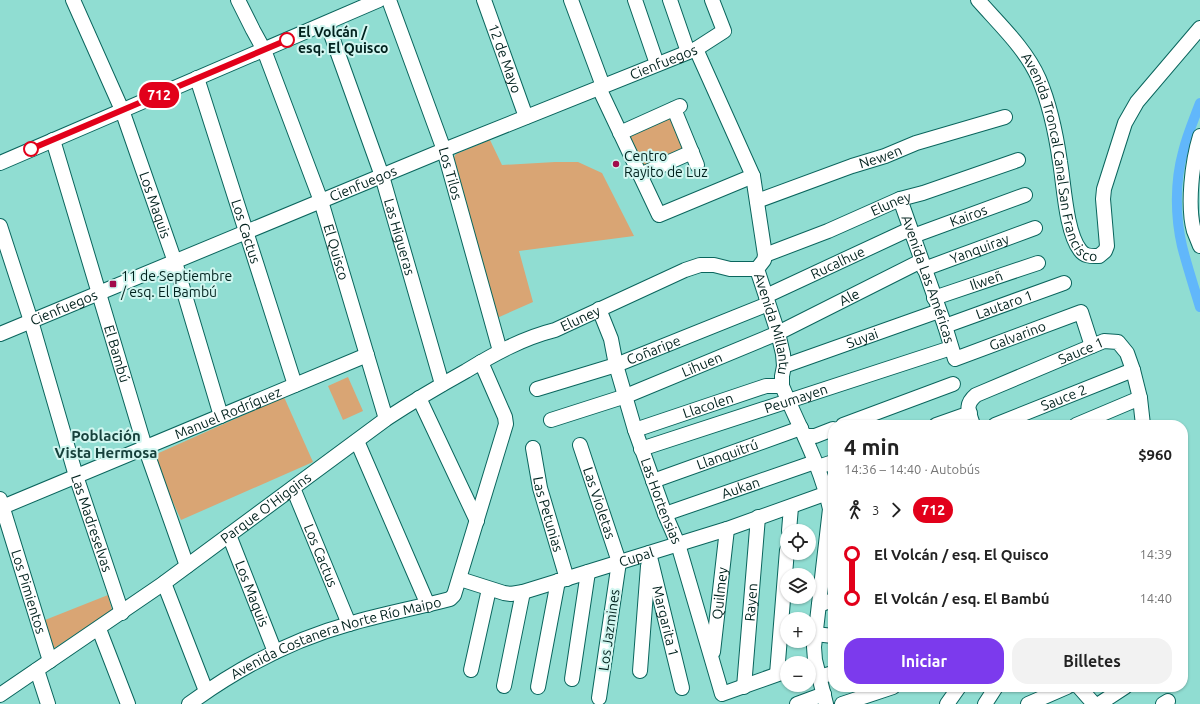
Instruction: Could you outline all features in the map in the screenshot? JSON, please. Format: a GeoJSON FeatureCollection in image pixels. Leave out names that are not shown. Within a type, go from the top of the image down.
{"type":"FeatureCollection","features":[{"type":"Feature","properties":{"kind":"street","name":"Los Maquis"},"geometry":{"type":"LineString","coordinates":[[73,0],[122,110],[175,262],[221,416]]}},
{"type":"Feature","properties":{"kind":"street","name":"El Quisco"},"geometry":{"type":"LineString","coordinates":[[238,0],[264,50],[321,201],[386,419]]}},
{"type":"Feature","properties":{"kind":"street"},"geometry":{"type":"LineString","coordinates":[[0,162],[379,0]]}},
{"type":"Feature","properties":{"kind":"street","name":"Los Tilos"},"geometry":{"type":"LineString","coordinates":[[389,0],[444,150],[500,351]]}},
{"type":"Feature","properties":{"kind":"street","name":"12 de Mayo"},"geometry":{"type":"LineString","coordinates":[[484,0],[526,117]]}},
{"type":"Feature","properties":{"kind":"street"},"geometry":{"type":"LineString","coordinates":[[571,0],[601,87],[620,133],[659,215],[753,176]]}},
{"type":"Feature","properties":{"kind":"street"},"geometry":{"type":"LineString","coordinates":[[635,0],[657,64]]}},
{"type":"Feature","properties":{"kind":"street","name":"Avenida Millantu"},"geometry":{"type":"LineString","coordinates":[[670,0],[692,50],[753,176],[765,255],[764,260],[757,269],[778,333],[783,354],[784,366],[782,386],[828,488]]}},
{"type":"Feature","properties":{"kind":"street","name":"Cienfuegos"},"geometry":{"type":"LineString","coordinates":[[0,334],[444,150],[692,50],[724,31],[712,0]]}},
{"type":"Feature","properties":{"kind":"street","name":"Avenida Troncal Canal San Francisco"},"geometry":{"type":"LineString","coordinates":[[978,0],[1029,60],[1039,79],[1051,115],[1074,239],[1080,251],[1087,256],[1099,256],[1105,251],[1107,246],[1103,200],[1104,189],[1125,123],[1137,102],[1200,28]]}},
{"type":"Feature","properties":{"kind":"street","name":"Las Higueras"},"geometry":{"type":"LineString","coordinates":[[327,23],[382,176],[442,384]]}},
{"type":"Feature","properties":{"kind":"street","name":"Los Cactus"},"geometry":{"type":"LineString","coordinates":[[198,78],[295,385]]}},
{"type":"Feature","properties":{"kind":"street"},"geometry":{"type":"LineString","coordinates":[[620,133],[677,108],[697,165]]}},
{"type":"Feature","properties":{"kind":"street","name":"Newen"},"geometry":{"type":"LineString","coordinates":[[757,201],[852,166],[885,156],[916,143],[1005,117]]}},
{"type":"Feature","properties":{"kind":"street"},"geometry":{"type":"LineString","coordinates":[[1200,136],[1192,187],[1192,216],[1194,231],[1200,246]]}},
{"type":"Feature","properties":{"kind":"street","name":"El Bambú"},"geometry":{"type":"LineString","coordinates":[[53,140],[146,447],[187,566]]}},
{"type":"Feature","properties":{"kind":"street"},"geometry":{"type":"LineString","coordinates":[[640,175],[692,152]]}},
{"type":"Feature","properties":{"kind":"street","name":"Eluney"},"geometry":{"type":"LineString","coordinates":[[765,255],[828,231],[900,199],[923,193],[1018,160]]}},
{"type":"Feature","properties":{"kind":"street","name":"Kairos"},"geometry":{"type":"LineString","coordinates":[[911,233],[1025,195]]}},
{"type":"Feature","properties":{"kind":"street","name":"Avenida Las Américas"},"geometry":{"type":"LineString","coordinates":[[900,199],[945,326],[953,354]]}},
{"type":"Feature","properties":{"kind":"street","name":"Las Madreselvas"},"geometry":{"type":"LineString","coordinates":[[0,226],[32,321],[76,476],[122,613]]}},
{"type":"Feature","properties":{"kind":"street","name":"Yanquiray"},"geometry":{"type":"LineString","coordinates":[[923,265],[1035,228]]}},
{"type":"Feature","properties":{"kind":"street","name":"Rucalhue"},"geometry":{"type":"LineString","coordinates":[[767,300],[911,233]]}},
{"type":"Feature","properties":{"kind":"street","name":"Ilweñ"},"geometry":{"type":"LineString","coordinates":[[937,305],[1038,263]]}},
{"type":"Feature","properties":{"kind":"street","name":"Eluney"},"geometry":{"type":"LineString","coordinates":[[539,334],[555,330],[685,270],[700,265],[714,265],[730,269],[757,269]]}},
{"type":"Feature","properties":{"kind":"street","name":"Ale"},"geometry":{"type":"LineString","coordinates":[[778,333],[923,265]]}},
{"type":"Feature","properties":{"kind":"street","name":"Lautaro 1"},"geometry":{"type":"LineString","coordinates":[[945,326],[1064,283]]}},
{"type":"Feature","properties":{"kind":"street","name":"Coñaripe"},"geometry":{"type":"LineString","coordinates":[[537,389],[616,365],[767,300]]}},
{"type":"Feature","properties":{"kind":"street","name":"Suyai"},"geometry":{"type":"LineString","coordinates":[[784,366],[937,305]]}},
{"type":"Feature","properties":{"kind":"street","name":"Las Hortensias"},"geometry":{"type":"LineString","coordinates":[[599,309],[610,339],[635,430],[665,514],[678,544],[722,694],[744,686]]}},
{"type":"Feature","properties":{"kind":"street","name":"Galvarino"},"geometry":{"type":"LineString","coordinates":[[953,354],[1081,312],[1092,346]]}},
{"type":"Feature","properties":{"kind":"street","name":"Lihuen"},"geometry":{"type":"LineString","coordinates":[[551,420],[626,396],[778,333]]}},
{"type":"Feature","properties":{"kind":"street","name":"Parque O'Higgins"},"geometry":{"type":"LineString","coordinates":[[0,695],[164,583],[386,419],[442,384],[500,351],[539,334]]}},
{"type":"Feature","properties":{"kind":"street","name":"Sauce 1"},"geometry":{"type":"LineString","coordinates":[[970,415],[970,400],[976,395],[1104,341],[1118,342],[1127,354],[1133,370],[1140,398],[1142,420]]}},
{"type":"Feature","properties":{"kind":"street","name":"Peumayen"},"geometry":{"type":"LineString","coordinates":[[642,449],[788,402],[953,354]]}},
{"type":"Feature","properties":{"kind":"street","name":"Manuel Rodríguez"},"geometry":{"type":"LineString","coordinates":[[1,505],[76,476],[367,355]]}},
{"type":"Feature","properties":{"kind":"street","name":"Avenida Costanera Norte Río Maipo"},"geometry":{"type":"LineString","coordinates":[[189,704],[206,691],[251,664],[311,636],[349,624],[450,599],[454,595],[506,421],[481,362]]}},
{"type":"Feature","properties":{"kind":"street","name":"Sauce 2"},"geometry":{"type":"LineString","coordinates":[[1008,420],[1133,370]]}},
{"type":"Feature","properties":{"kind":"street"},"geometry":{"type":"LineString","coordinates":[[856,420],[953,384]]}},
{"type":"Feature","properties":{"kind":"street","name":"Llacolen"},"geometry":{"type":"LineString","coordinates":[[635,430],[766,386],[782,386]]}},
{"type":"Feature","properties":{"kind":"street"},"geometry":{"type":"LineString","coordinates":[[419,398],[477,521]]}},
{"type":"Feature","properties":{"kind":"street"},"geometry":{"type":"LineString","coordinates":[[1088,420],[1140,398]]}},
{"type":"Feature","properties":{"kind":"street"},"geometry":{"type":"LineString","coordinates":[[953,420],[970,415]]}},
{"type":"Feature","properties":{"kind":"street","name":"Llanquitrú"},"geometry":{"type":"LineString","coordinates":[[653,481],[803,432],[815,436],[828,431]]}},
{"type":"Feature","properties":{"kind":"street"},"geometry":{"type":"LineString","coordinates":[[357,441],[428,605]]}},
{"type":"Feature","properties":{"kind":"street","name":"Las Violetas"},"geometry":{"type":"LineString","coordinates":[[580,445],[619,562]]}},
{"type":"Feature","properties":{"kind":"street","name":"Las Petunias"},"geometry":{"type":"LineString","coordinates":[[533,448],[540,488],[562,580]]}},
{"type":"Feature","properties":{"kind":"street","name":"Aukan"},"geometry":{"type":"LineString","coordinates":[[665,514],[816,464],[828,463]]}},
{"type":"Feature","properties":{"kind":"street","name":"Los Cactus"},"geometry":{"type":"LineString","coordinates":[[293,488],[349,624]]}},
{"type":"Feature","properties":{"kind":"street","name":"Cupal"},"geometry":{"type":"LineString","coordinates":[[460,579],[504,593],[512,594],[523,592],[727,529],[828,493]]}},
{"type":"Feature","properties":{"kind":"street","name":"Los Pimientos"},"geometry":{"type":"LineString","coordinates":[[1,505],[50,662]]}},
{"type":"Feature","properties":{"kind":"street"},"geometry":{"type":"LineString","coordinates":[[789,524],[790,506]]}},
{"type":"Feature","properties":{"kind":"street","name":"Rayen"},"geometry":{"type":"LineString","coordinates":[[744,686],[758,517]]}},
{"type":"Feature","properties":{"kind":"street","name":"Quilmey"},"geometry":{"type":"LineString","coordinates":[[712,658],[727,529]]}},
{"type":"Feature","properties":{"kind":"street","name":"Los Maquis"},"geometry":{"type":"LineString","coordinates":[[229,535],[275,652]]}},
{"type":"Feature","properties":{"kind":"street"},"geometry":{"type":"LineString","coordinates":[[640,671],[649,554]]}},
{"type":"Feature","properties":{"kind":"street","name":"Margarita 1"},"geometry":{"type":"LineString","coordinates":[[649,554],[682,688]]}},
{"type":"Feature","properties":{"kind":"street"},"geometry":{"type":"LineString","coordinates":[[783,656],[787,560]]}},
{"type":"Feature","properties":{"kind":"street","name":"Los Jazmines"},"geometry":{"type":"LineString","coordinates":[[599,698],[619,562]]}},
{"type":"Feature","properties":{"kind":"street","name":"Avenida Millantu"},"geometry":{"type":"LineString","coordinates":[[816,627],[828,564]]}},
{"type":"Feature","properties":{"kind":"street"},"geometry":{"type":"LineString","coordinates":[[572,679],[588,572]]}},
{"type":"Feature","properties":{"kind":"street"},"geometry":{"type":"LineString","coordinates":[[538,686],[562,580]]}},
{"type":"Feature","properties":{"kind":"street"},"geometry":{"type":"LineString","coordinates":[[164,583],[206,691]]}},
{"type":"Feature","properties":{"kind":"street"},"geometry":{"type":"LineString","coordinates":[[471,670],[490,589]]}},
{"type":"Feature","properties":{"kind":"street"},"geometry":{"type":"LineString","coordinates":[[504,686],[523,592]]}},
{"type":"Feature","properties":{"kind":"street"},"geometry":{"type":"LineString","coordinates":[[819,605],[828,602]]}},
{"type":"Feature","properties":{"kind":"street"},"geometry":{"type":"LineString","coordinates":[[98,629],[128,704]]}},
{"type":"Feature","properties":{"kind":"street"},"geometry":{"type":"LineString","coordinates":[[816,634],[828,635]]}},
{"type":"Feature","properties":{"kind":"street","name":"Avenida Millantu"},"geometry":{"type":"LineString","coordinates":[[816,666],[826,675],[825,699]]}},
{"type":"Feature","properties":{"kind":"street"},"geometry":{"type":"LineString","coordinates":[[37,670],[48,704]]}},
{"type":"Feature","properties":{"kind":"street"},"geometry":{"type":"LineString","coordinates":[[744,686],[780,673]]}},
{"type":"Feature","properties":{"kind":"street"},"geometry":{"type":"LineString","coordinates":[[842,704],[878,692]]}},
{"type":"Feature","properties":{"kind":"street"},"geometry":{"type":"LineString","coordinates":[[947,704],[955,692]]}},
{"type":"Feature","properties":{"kind":"street"},"geometry":{"type":"LineString","coordinates":[[985,704],[993,692]]}},
{"type":"Feature","properties":{"kind":"street"},"geometry":{"type":"LineString","coordinates":[[1028,704],[1056,692]]}},
{"type":"Feature","properties":{"kind":"street"},"geometry":{"type":"LineString","coordinates":[[1083,692],[1094,704]]}},
{"type":"Feature","properties":{"kind":"street"},"geometry":{"type":"LineString","coordinates":[[1099,704],[1118,692]]}},
{"type":"Feature","properties":{"kind":"street"},"geometry":{"type":"LineString","coordinates":[[797,704],[825,699]]}},
{"type":"Feature","properties":{"kind":"shaded area"},"geometry":{"type":"Polygon","coordinates":[[[671,115],[686,150],[644,169],[627,135],[671,115]]]}},
{"type":"Feature","properties":{"kind":"shaded area"},"geometry":{"type":"Polygon","coordinates":[[[490,140],[502,165],[578,162],[602,173],[634,236],[519,251],[533,302],[497,318],[452,160],[456,154],[490,140]]]}},
{"type":"Feature","properties":{"kind":"shaded area"},"geometry":{"type":"Polygon","coordinates":[[[348,377],[363,411],[343,420],[328,386],[348,377]]]}},
{"type":"Feature","properties":{"kind":"shaded area"},"geometry":{"type":"Polygon","coordinates":[[[284,397],[313,462],[181,520],[152,456],[284,397]]]}},
{"type":"Feature","properties":{"kind":"shaded area"},"geometry":{"type":"Polygon","coordinates":[[[108,595],[112,610],[53,649],[45,620],[108,595]]]}},
{"type":"Feature","properties":{"kind":"waterway"},"geometry":{"type":"LineString","coordinates":[[1200,103],[1183,152],[1177,187],[1178,223],[1182,246],[1200,307]]}},
{"type":"Feature","properties":{"kind":"bus line","name":"712"},"geometry":{"type":"LineString","coordinates":[[31,149],[287,40]]}},
{"type":"Feature","properties":{"kind":"place","name":"El Volcán / esq. El Quisco"},"geometry":{"type":"Point","coordinates":[287,40]}},
{"type":"Feature","properties":{"kind":"place","name":"Centro Rayito de Luz"},"geometry":{"type":"Point","coordinates":[616,164]}},
{"type":"Feature","properties":{"kind":"place","name":"11 de Septiembre / esq. El Bambú"},"geometry":{"type":"Point","coordinates":[113,284]}},
{"type":"Feature","properties":{"kind":"district","name":"Población Vista Hermosa"},"geometry":{"type":"Point","coordinates":[106,444]}}]}
